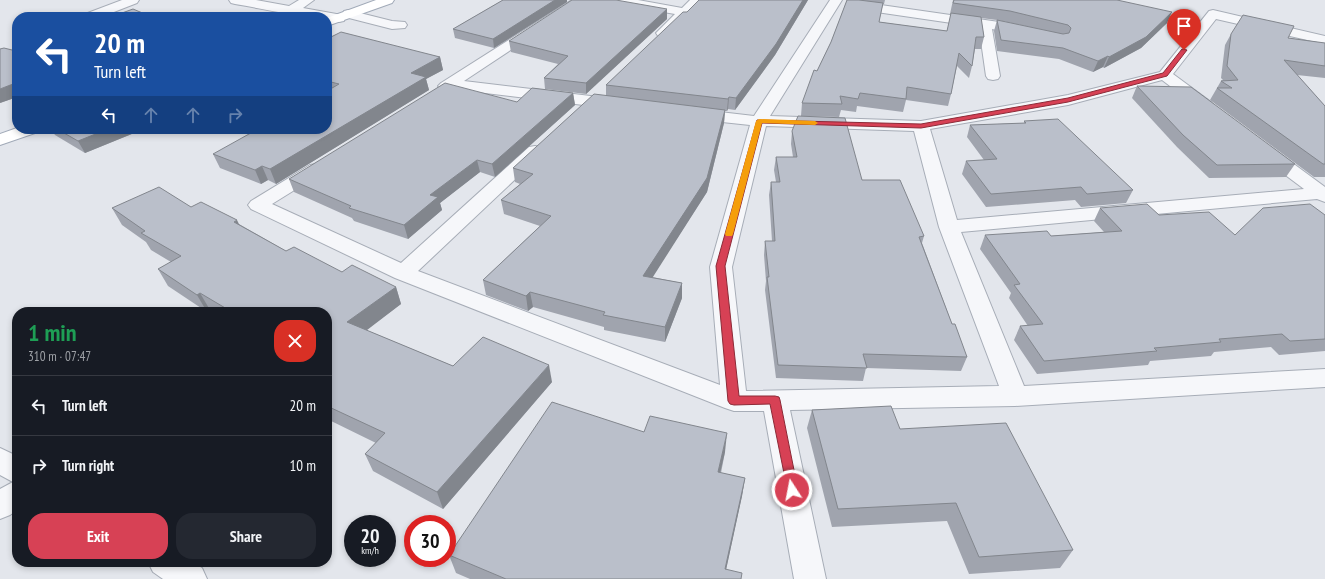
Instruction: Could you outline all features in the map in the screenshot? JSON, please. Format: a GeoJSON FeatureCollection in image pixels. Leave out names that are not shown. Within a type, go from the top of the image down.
{"type":"FeatureCollection","features":[{"type":"Feature","properties":{"kind":"main road"},"geometry":{"type":"LineString","coordinates":[[338,18],[388,0]]}},
{"type":"Feature","properties":{"kind":"main road"},"geometry":{"type":"LineString","coordinates":[[0,140],[16,134]]}},
{"type":"Feature","properties":{"kind":"street"},"geometry":{"type":"LineString","coordinates":[[103,12],[133,0]]}},
{"type":"Feature","properties":{"kind":"street"},"geometry":{"type":"LineString","coordinates":[[235,0],[303,12]]}},
{"type":"Feature","properties":{"kind":"street"},"geometry":{"type":"LineString","coordinates":[[291,10],[308,0]]}},
{"type":"Feature","properties":{"kind":"street"},"geometry":{"type":"LineString","coordinates":[[431,96],[580,0]]}},
{"type":"Feature","properties":{"kind":"street"},"geometry":{"type":"LineString","coordinates":[[616,0],[691,6]]}},
{"type":"Feature","properties":{"kind":"street"},"geometry":{"type":"LineString","coordinates":[[734,401],[720,266],[759,121],[835,1],[985,24],[1036,34]]}},
{"type":"Feature","properties":{"kind":"street"},"geometry":{"type":"LineString","coordinates":[[652,44],[691,6]]}},
{"type":"Feature","properties":{"kind":"street"},"geometry":{"type":"LineString","coordinates":[[682,112],[759,121],[921,126],[1068,100],[1165,75],[1213,14],[1325,40]]}},
{"type":"Feature","properties":{"kind":"street"},"geometry":{"type":"LineString","coordinates":[[338,18],[392,25],[400,24]]}},
{"type":"Feature","properties":{"kind":"street"},"geometry":{"type":"LineString","coordinates":[[985,24],[993,76]]}},
{"type":"Feature","properties":{"kind":"street"},"geometry":{"type":"LineString","coordinates":[[1165,75],[1215,112]]}},
{"type":"Feature","properties":{"kind":"street"},"geometry":{"type":"LineString","coordinates":[[451,84],[628,106]]}},
{"type":"Feature","properties":{"kind":"street"},"geometry":{"type":"LineString","coordinates":[[572,117],[607,86]]}},
{"type":"Feature","properties":{"kind":"street"},"geometry":{"type":"LineString","coordinates":[[921,126],[949,227],[1015,396]]}},
{"type":"Feature","properties":{"kind":"street"},"geometry":{"type":"LineString","coordinates":[[403,273],[549,139]]}},
{"type":"Feature","properties":{"kind":"street"},"geometry":{"type":"LineString","coordinates":[[1252,141],[1323,195]]}},
{"type":"Feature","properties":{"kind":"street"},"geometry":{"type":"LineString","coordinates":[[331,159],[258,205],[403,273],[734,401],[1015,396],[1325,378]]}},
{"type":"Feature","properties":{"kind":"street"},"geometry":{"type":"LineString","coordinates":[[949,227],[1323,195]]}},
{"type":"Feature","properties":{"kind":"street"},"geometry":{"type":"LineString","coordinates":[[775,400],[810,579]]}},
{"type":"Feature","properties":{"kind":"street"},"geometry":{"type":"LineString","coordinates":[[0,460],[12,468]]}},
{"type":"Feature","properties":{"kind":"street"},"geometry":{"type":"LineString","coordinates":[[0,506],[12,497]]}},
{"type":"Feature","properties":{"kind":"building"},"geometry":{"type":"Polygon","coordinates":[[[503,0],[555,0],[493,39],[453,29],[503,0]]]}},
{"type":"Feature","properties":{"kind":"building"},"geometry":{"type":"Polygon","coordinates":[[[572,0],[616,0],[667,9],[586,83],[544,78],[568,56],[509,41],[572,0]]]}},
{"type":"Feature","properties":{"kind":"building"},"geometry":{"type":"Polygon","coordinates":[[[699,0],[803,0],[776,44],[736,98],[729,97],[728,99],[606,85],[683,12],[687,12],[699,0]]]}},
{"type":"Feature","properties":{"kind":"building"},"geometry":{"type":"Polygon","coordinates":[[[847,0],[883,3],[879,22],[947,31],[951,13],[981,17],[984,37],[976,37],[972,66],[959,53],[951,94],[907,87],[906,99],[860,93],[858,99],[840,96],[842,104],[802,103],[814,70],[817,71],[831,42],[847,0]]]}},
{"type":"Feature","properties":{"kind":"building"},"geometry":{"type":"Polygon","coordinates":[[[954,0],[1117,0],[1172,12],[1146,37],[1109,57],[1108,56],[1098,61],[1063,48],[1001,40],[997,20],[1063,34],[1069,33],[1071,28],[1068,25],[1010,11],[953,3],[954,0]]]}},
{"type":"Feature","properties":{"kind":"building"},"geometry":{"type":"Polygon","coordinates":[[[133,9],[140,12],[125,12],[133,9]]]}},
{"type":"Feature","properties":{"kind":"building"},"geometry":{"type":"Polygon","coordinates":[[[1243,15],[1294,26],[1288,38],[1325,43],[1325,66],[1284,60],[1325,106],[1325,164],[1217,88],[1232,88],[1221,81],[1238,80],[1227,66],[1231,34],[1243,15]]]}},
{"type":"Feature","properties":{"kind":"building"},"geometry":{"type":"Polygon","coordinates":[[[341,32],[440,57],[411,73],[426,77],[332,132],[332,88],[339,84],[332,82],[332,36],[341,32]]]}},
{"type":"Feature","properties":{"kind":"building"},"geometry":{"type":"Polygon","coordinates":[[[4,48],[12,50],[12,84],[0,89],[0,49],[4,48]]]}},
{"type":"Feature","properties":{"kind":"building"},"geometry":{"type":"Polygon","coordinates":[[[445,83],[517,102],[532,88],[573,93],[492,164],[477,160],[430,195],[438,197],[404,225],[349,208],[351,206],[289,179],[445,83]]]}},
{"type":"Feature","properties":{"kind":"building"},"geometry":{"type":"Polygon","coordinates":[[[1137,86],[1191,87],[1295,164],[1217,165],[1183,135],[1137,86]]]}},
{"type":"Feature","properties":{"kind":"building"},"geometry":{"type":"Polygon","coordinates":[[[594,94],[725,110],[707,178],[643,276],[682,283],[665,327],[603,315],[605,312],[530,292],[526,296],[483,280],[551,216],[501,200],[533,174],[513,168],[594,94]]]}},
{"type":"Feature","properties":{"kind":"building"},"geometry":{"type":"Polygon","coordinates":[[[798,116],[845,118],[862,180],[900,180],[924,236],[919,237],[952,324],[955,324],[967,357],[863,354],[867,368],[778,365],[767,277],[769,277],[765,241],[775,241],[771,182],[780,182],[776,157],[797,157],[792,131],[798,116]]]}},
{"type":"Feature","properties":{"kind":"building"},"geometry":{"type":"Polygon","coordinates":[[[1058,119],[1133,190],[1087,194],[1081,187],[991,194],[966,161],[997,159],[970,125],[1026,123],[1024,121],[1058,119]]]}},
{"type":"Feature","properties":{"kind":"building"},"geometry":{"type":"Polygon","coordinates":[[[66,134],[96,134],[78,141],[66,134]]]}},
{"type":"Feature","properties":{"kind":"building"},"geometry":{"type":"Polygon","coordinates":[[[249,134],[329,134],[270,169],[262,166],[255,170],[213,154],[249,134]]]}},
{"type":"Feature","properties":{"kind":"building"},"geometry":{"type":"Polygon","coordinates":[[[159,187],[191,207],[201,202],[237,220],[234,222],[286,251],[294,247],[342,272],[352,265],[396,287],[347,322],[453,366],[483,337],[549,365],[437,492],[365,454],[385,433],[332,408],[332,307],[224,307],[200,293],[197,295],[158,269],[181,256],[141,233],[145,231],[112,208],[159,187]]]}},
{"type":"Feature","properties":{"kind":"building"},"geometry":{"type":"Polygon","coordinates":[[[1147,204],[1159,215],[1209,212],[1235,235],[1263,208],[1310,204],[1325,215],[1325,339],[1290,341],[1282,334],[1219,339],[1221,342],[1154,348],[1157,351],[1044,361],[1020,326],[1043,324],[1014,285],[1020,284],[985,235],[1047,231],[1051,236],[1122,231],[1100,208],[1147,204]]]}},
{"type":"Feature","properties":{"kind":"building"},"geometry":{"type":"Polygon","coordinates":[[[552,402],[644,432],[650,416],[727,433],[718,472],[745,478],[725,569],[742,573],[741,579],[506,579],[456,558],[456,545],[552,402]]]}},
{"type":"Feature","properties":{"kind":"building"},"geometry":{"type":"Polygon","coordinates":[[[891,406],[900,429],[1006,423],[1073,550],[979,557],[956,503],[838,509],[812,410],[891,406]]]}},
{"type":"Feature","properties":{"kind":"slow traffic"},"geometry":{"type":"LineString","coordinates":[[729,234],[759,121],[815,123]]}},
{"type":"Feature","properties":{"kind":"route"},"geometry":{"type":"LineString","coordinates":[[792,490],[775,400],[734,401],[720,266],[759,121],[921,126],[1068,100],[1165,75],[1184,50]]}}]}
